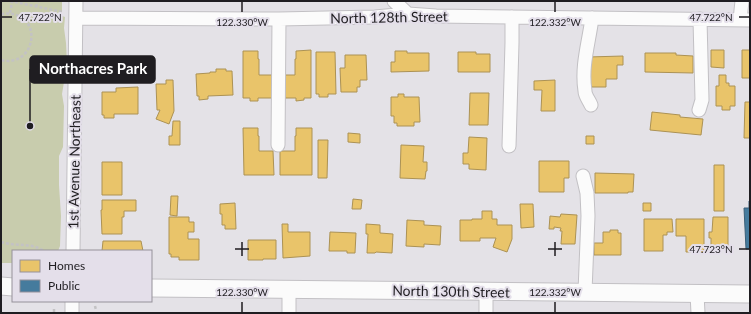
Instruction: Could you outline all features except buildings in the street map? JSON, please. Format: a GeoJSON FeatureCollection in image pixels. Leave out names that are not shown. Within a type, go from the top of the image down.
{"type":"FeatureCollection","features":[{"type":"Feature","properties":{"kind":"main road"},"geometry":{"type":"LineString","coordinates":[[1,286],[12,286]]}},
{"type":"Feature","properties":{"kind":"main road","name":"North 130th Street"},"geometry":{"type":"LineString","coordinates":[[152,288],[750,294]]}},
{"type":"Feature","properties":{"kind":"street","name":"1st Avenue Northeast"},"geometry":{"type":"LineString","coordinates":[[73,250],[72,15],[76,1]]}},
{"type":"Feature","properties":{"kind":"street"},"geometry":{"type":"LineString","coordinates":[[394,1],[408,14]]}},
{"type":"Feature","properties":{"kind":"street"},"geometry":{"type":"LineString","coordinates":[[742,1],[745,20]]}},
{"type":"Feature","properties":{"kind":"street","name":"North 128th Street"},"geometry":{"type":"LineString","coordinates":[[72,15],[279,19],[376,17],[408,14],[436,16],[745,20]]}},
{"type":"Feature","properties":{"kind":"street"},"geometry":{"type":"LineString","coordinates":[[509,146],[512,17]]}},
{"type":"Feature","properties":{"kind":"street"},"geometry":{"type":"LineString","coordinates":[[592,18],[584,64],[586,96],[592,105]]}},
{"type":"Feature","properties":{"kind":"street"},"geometry":{"type":"LineString","coordinates":[[278,146],[279,19]]}},
{"type":"Feature","properties":{"kind":"street"},"geometry":{"type":"LineString","coordinates":[[699,110],[702,100],[700,19]]}},
{"type":"Feature","properties":{"kind":"street"},"geometry":{"type":"LineString","coordinates":[[582,176],[587,193],[588,216],[585,292]]}},
{"type":"Feature","properties":{"kind":"street"},"geometry":{"type":"LineString","coordinates":[[289,290],[289,313]]}},
{"type":"Feature","properties":{"kind":"street"},"geometry":{"type":"LineString","coordinates":[[486,291],[486,313]]}},
{"type":"Feature","properties":{"kind":"street"},"geometry":{"type":"LineString","coordinates":[[697,294],[698,313]]}},
{"type":"Feature","properties":{"kind":"street"},"geometry":{"type":"LineString","coordinates":[[72,302],[72,313]]}},
{"type":"Feature","properties":{"kind":"path"},"geometry":{"type":"LineString","coordinates":[[10,13],[11,1],[72,15]]}},
{"type":"Feature","properties":{"kind":"path"},"geometry":{"type":"LineString","coordinates":[[36,7],[38,1]]}},
{"type":"Feature","properties":{"kind":"path"},"geometry":{"type":"LineString","coordinates":[[1,14],[10,13],[18,15],[29,26],[32,34],[32,41],[24,55],[18,59],[10,61],[1,60]]}},
{"type":"Feature","properties":{"kind":"path"},"geometry":{"type":"LineString","coordinates":[[1,242],[38,247],[42,250]]}},
{"type":"Feature","properties":{"kind":"path"},"geometry":{"type":"LineString","coordinates":[[95,306],[96,310]]}},
{"type":"Feature","properties":{"kind":"green space"},"geometry":{"type":"Polygon","coordinates":[[[1,1],[62,1],[62,16],[65,17],[64,28],[67,64],[62,94],[64,106],[63,147],[59,156],[61,216],[60,246],[58,250],[12,250],[12,263],[1,263],[1,1]]]}},
{"type":"Feature","properties":{"kind":"place","name":"Northacres Park"},"geometry":{"type":"Point","coordinates":[30,126]}}]}
